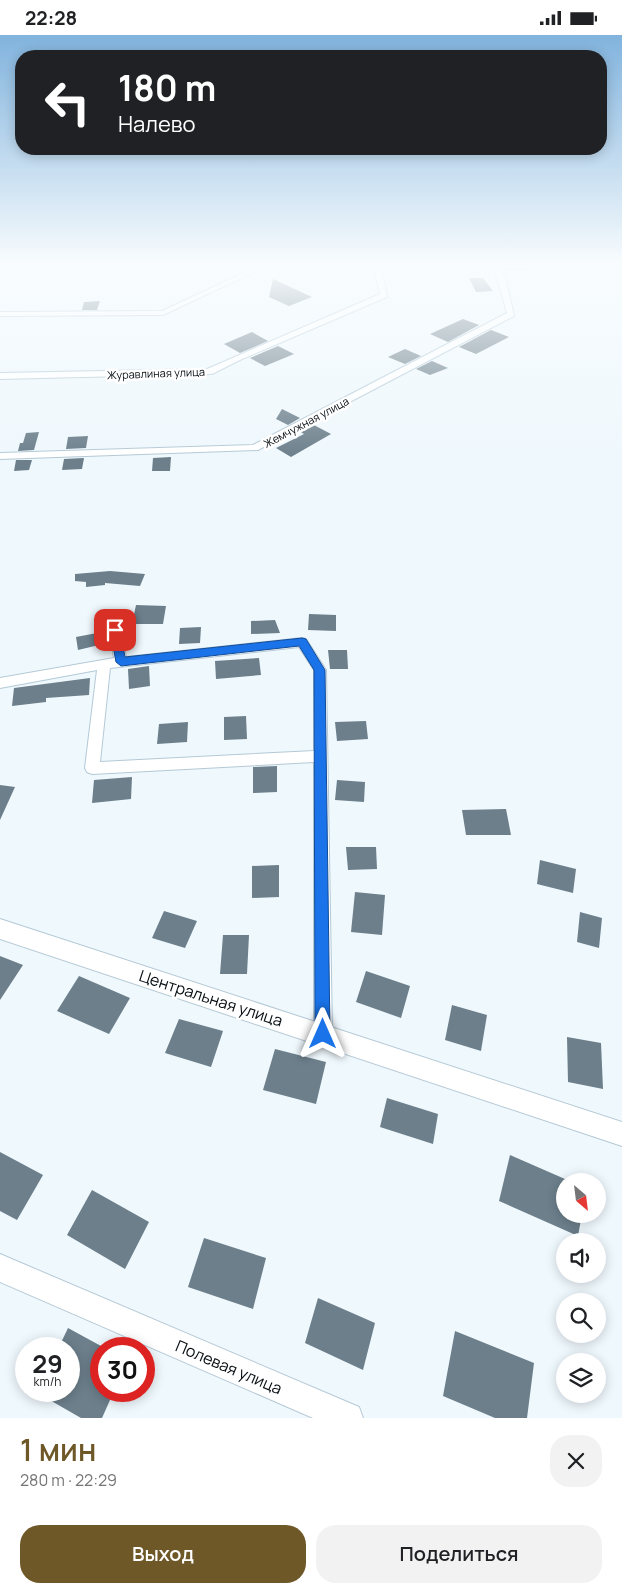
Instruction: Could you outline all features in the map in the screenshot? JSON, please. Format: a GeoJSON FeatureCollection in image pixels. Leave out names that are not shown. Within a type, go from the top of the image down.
{"type":"FeatureCollection","features":[{"type":"Feature","properties":{"kind":"street","name":"Журавлиная улица"},"geometry":{"type":"LineString","coordinates":[[0,376],[209,372],[303,330]]}},
{"type":"Feature","properties":{"kind":"street","name":"Жемчужная улица"},"geometry":{"type":"LineString","coordinates":[[0,456],[255,448],[481,330]]}},
{"type":"Feature","properties":{"kind":"street"},"geometry":{"type":"LineString","coordinates":[[112,615],[121,662]]}},
{"type":"Feature","properties":{"kind":"street"},"geometry":{"type":"LineString","coordinates":[[0,683],[104,664],[302,642],[320,670],[323,1034]]}},
{"type":"Feature","properties":{"kind":"street"},"geometry":{"type":"LineString","coordinates":[[104,664],[92,768],[321,756]]}},
{"type":"Feature","properties":{"kind":"street","name":"Центральная улица"},"geometry":{"type":"LineString","coordinates":[[0,929],[622,1134]]}},
{"type":"Feature","properties":{"kind":"street","name":"Полевая улица"},"geometry":{"type":"LineString","coordinates":[[0,1268],[347,1418]]}},
{"type":"Feature","properties":{"kind":"building"},"geometry":{"type":"Polygon","coordinates":[[[440,330],[471,330],[448,342],[430,334],[440,330]]]}},
{"type":"Feature","properties":{"kind":"building"},"geometry":{"type":"Polygon","coordinates":[[[491,330],[509,337],[476,354],[459,347],[491,330]]]}},
{"type":"Feature","properties":{"kind":"building"},"geometry":{"type":"Polygon","coordinates":[[[252,332],[268,341],[240,353],[224,344],[252,332]]]}},
{"type":"Feature","properties":{"kind":"building"},"geometry":{"type":"Polygon","coordinates":[[[278,346],[294,354],[265,366],[250,358],[278,346]]]}},
{"type":"Feature","properties":{"kind":"building"},"geometry":{"type":"Polygon","coordinates":[[[405,349],[421,356],[405,364],[388,357],[405,349]]]}},
{"type":"Feature","properties":{"kind":"building"},"geometry":{"type":"Polygon","coordinates":[[[432,361],[448,368],[430,375],[416,369],[432,361]]]}},
{"type":"Feature","properties":{"kind":"building"},"geometry":{"type":"Polygon","coordinates":[[[282,409],[300,418],[288,425],[276,419],[282,409]]]}},
{"type":"Feature","properties":{"kind":"building"},"geometry":{"type":"Polygon","coordinates":[[[312,424],[331,434],[291,457],[276,448],[304,434],[299,431],[312,424]]]}},
{"type":"Feature","properties":{"kind":"building"},"geometry":{"type":"Polygon","coordinates":[[[39,432],[34,450],[18,451],[26,433],[39,432]]]}},
{"type":"Feature","properties":{"kind":"building"},"geometry":{"type":"Polygon","coordinates":[[[88,436],[86,448],[66,449],[68,437],[88,436]]]}},
{"type":"Feature","properties":{"kind":"building"},"geometry":{"type":"Polygon","coordinates":[[[171,457],[170,471],[152,471],[153,458],[171,457]]]}},
{"type":"Feature","properties":{"kind":"building"},"geometry":{"type":"Polygon","coordinates":[[[84,458],[82,469],[62,470],[64,459],[84,458]]]}},
{"type":"Feature","properties":{"kind":"building"},"geometry":{"type":"Polygon","coordinates":[[[16,460],[32,460],[29,470],[14,471],[16,460]]]}},
{"type":"Feature","properties":{"kind":"building"},"geometry":{"type":"Polygon","coordinates":[[[110,571],[145,574],[140,586],[105,583],[105,585],[86,587],[86,582],[75,581],[75,574],[110,571]]]}},
{"type":"Feature","properties":{"kind":"building"},"geometry":{"type":"Polygon","coordinates":[[[136,605],[166,606],[163,624],[132,624],[136,605]]]}},
{"type":"Feature","properties":{"kind":"building"},"geometry":{"type":"Polygon","coordinates":[[[309,614],[336,615],[336,631],[308,630],[309,614]]]}},
{"type":"Feature","properties":{"kind":"building"},"geometry":{"type":"Polygon","coordinates":[[[275,620],[280,633],[251,634],[251,621],[275,620]]]}},
{"type":"Feature","properties":{"kind":"building"},"geometry":{"type":"Polygon","coordinates":[[[201,627],[200,643],[179,644],[180,628],[201,627]]]}},
{"type":"Feature","properties":{"kind":"building"},"geometry":{"type":"Polygon","coordinates":[[[97,633],[99,645],[78,650],[76,637],[97,633]]]}},
{"type":"Feature","properties":{"kind":"building"},"geometry":{"type":"Polygon","coordinates":[[[328,650],[347,650],[348,669],[330,669],[328,650]]]}},
{"type":"Feature","properties":{"kind":"building"},"geometry":{"type":"Polygon","coordinates":[[[259,658],[261,675],[216,679],[215,661],[259,658]]]}},
{"type":"Feature","properties":{"kind":"building"},"geometry":{"type":"Polygon","coordinates":[[[149,666],[150,686],[129,689],[128,669],[149,666]]]}},
{"type":"Feature","properties":{"kind":"building"},"geometry":{"type":"Polygon","coordinates":[[[90,678],[89,695],[46,698],[46,702],[12,706],[14,688],[90,678]]]}},
{"type":"Feature","properties":{"kind":"building"},"geometry":{"type":"Polygon","coordinates":[[[246,716],[247,739],[224,740],[224,717],[246,716]]]}},
{"type":"Feature","properties":{"kind":"building"},"geometry":{"type":"Polygon","coordinates":[[[366,721],[368,739],[337,741],[335,722],[366,721]]]}},
{"type":"Feature","properties":{"kind":"building"},"geometry":{"type":"Polygon","coordinates":[[[188,722],[187,742],[157,744],[159,724],[188,722]]]}},
{"type":"Feature","properties":{"kind":"building"},"geometry":{"type":"Polygon","coordinates":[[[277,766],[277,792],[253,793],[253,767],[277,766]]]}},
{"type":"Feature","properties":{"kind":"building"},"geometry":{"type":"Polygon","coordinates":[[[132,777],[131,799],[92,803],[94,780],[132,777]]]}},
{"type":"Feature","properties":{"kind":"building"},"geometry":{"type":"Polygon","coordinates":[[[337,780],[365,782],[364,802],[335,800],[337,780]]]}},
{"type":"Feature","properties":{"kind":"building"},"geometry":{"type":"Polygon","coordinates":[[[0,785],[15,787],[0,820],[0,785]]]}},
{"type":"Feature","properties":{"kind":"building"},"geometry":{"type":"Polygon","coordinates":[[[506,809],[511,835],[466,835],[462,810],[506,809]]]}},
{"type":"Feature","properties":{"kind":"building"},"geometry":{"type":"Polygon","coordinates":[[[346,847],[376,847],[377,869],[348,870],[346,847]]]}},
{"type":"Feature","properties":{"kind":"building"},"geometry":{"type":"Polygon","coordinates":[[[540,860],[576,869],[573,893],[537,884],[540,860]]]}},
{"type":"Feature","properties":{"kind":"building"},"geometry":{"type":"Polygon","coordinates":[[[279,865],[279,897],[252,898],[252,866],[279,865]]]}},
{"type":"Feature","properties":{"kind":"building"},"geometry":{"type":"Polygon","coordinates":[[[355,892],[385,895],[382,935],[351,932],[355,892]]]}},
{"type":"Feature","properties":{"kind":"building"},"geometry":{"type":"Polygon","coordinates":[[[164,911],[197,921],[185,948],[152,938],[164,911]]]}},
{"type":"Feature","properties":{"kind":"building"},"geometry":{"type":"Polygon","coordinates":[[[580,912],[602,918],[599,948],[577,942],[580,912]]]}},
{"type":"Feature","properties":{"kind":"building"},"geometry":{"type":"Polygon","coordinates":[[[223,935],[249,935],[247,974],[220,974],[223,935]]]}},
{"type":"Feature","properties":{"kind":"building"},"geometry":{"type":"Polygon","coordinates":[[[0,956],[23,965],[0,1000],[0,956]]]}},
{"type":"Feature","properties":{"kind":"building"},"geometry":{"type":"Polygon","coordinates":[[[366,971],[410,986],[401,1018],[356,1002],[366,971]]]}},
{"type":"Feature","properties":{"kind":"building"},"geometry":{"type":"Polygon","coordinates":[[[79,976],[130,998],[109,1034],[57,1011],[79,976]]]}},
{"type":"Feature","properties":{"kind":"building"},"geometry":{"type":"Polygon","coordinates":[[[452,1005],[487,1015],[481,1051],[445,1040],[452,1005]]]}},
{"type":"Feature","properties":{"kind":"building"},"geometry":{"type":"Polygon","coordinates":[[[179,1019],[223,1031],[211,1067],[165,1053],[179,1019]]]}},
{"type":"Feature","properties":{"kind":"building"},"geometry":{"type":"Polygon","coordinates":[[[567,1037],[601,1043],[603,1089],[568,1082],[567,1037]]]}},
{"type":"Feature","properties":{"kind":"building"},"geometry":{"type":"Polygon","coordinates":[[[275,1049],[326,1062],[316,1104],[263,1090],[275,1049]]]}},
{"type":"Feature","properties":{"kind":"building"},"geometry":{"type":"Polygon","coordinates":[[[387,1098],[438,1114],[433,1144],[380,1127],[387,1098]]]}},
{"type":"Feature","properties":{"kind":"building"},"geometry":{"type":"Polygon","coordinates":[[[0,1152],[43,1175],[17,1220],[0,1211],[0,1152]]]}},
{"type":"Feature","properties":{"kind":"building"},"geometry":{"type":"Polygon","coordinates":[[[510,1155],[556,1175],[556,1223],[580,1223],[579,1233],[571,1233],[499,1201],[510,1155]]]}},
{"type":"Feature","properties":{"kind":"building"},"geometry":{"type":"Polygon","coordinates":[[[92,1190],[149,1222],[125,1269],[67,1235],[92,1190]]]}},
{"type":"Feature","properties":{"kind":"building"},"geometry":{"type":"Polygon","coordinates":[[[204,1238],[266,1258],[253,1309],[188,1287],[204,1238]]]}},
{"type":"Feature","properties":{"kind":"building"},"geometry":{"type":"Polygon","coordinates":[[[318,1298],[375,1323],[363,1370],[305,1343],[318,1298]]]}},
{"type":"Feature","properties":{"kind":"building"},"geometry":{"type":"Polygon","coordinates":[[[68,1328],[90,1340],[90,1402],[109,1402],[102,1418],[81,1418],[53,1402],[80,1402],[80,1337],[64,1337],[68,1328]]]}},
{"type":"Feature","properties":{"kind":"building"},"geometry":{"type":"Polygon","coordinates":[[[455,1331],[534,1363],[527,1418],[495,1418],[443,1396],[455,1331]]]}},
{"type":"Feature","properties":{"kind":"route"},"geometry":{"type":"LineString","coordinates":[[115,630],[121,662],[302,642],[320,670],[323,1034]]}}]}
